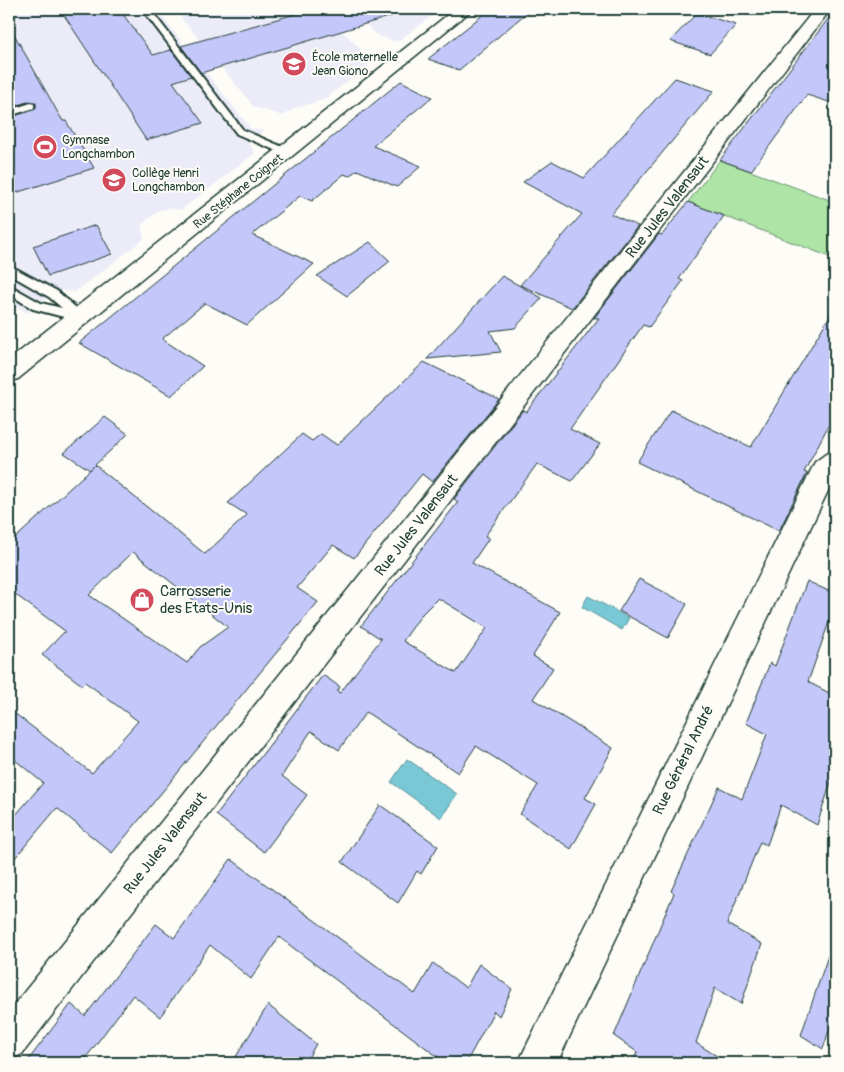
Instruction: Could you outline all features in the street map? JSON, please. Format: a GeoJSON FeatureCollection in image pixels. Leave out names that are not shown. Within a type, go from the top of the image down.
{"type":"FeatureCollection","features":[{"type":"Feature","properties":{"kind":"street","name":"Rue Stéphane Coignet"},"geometry":{"type":"LineString","coordinates":[[9,373],[465,9]]}},
{"type":"Feature","properties":{"kind":"street","name":"Rue Jules Valensaut"},"geometry":{"type":"LineString","coordinates":[[9,1041],[823,9]]}},
{"type":"Feature","properties":{"kind":"street","name":"Rue Général André"},"geometry":{"type":"LineString","coordinates":[[537,1063],[830,465]]}},
{"type":"Feature","properties":{"kind":"lane"},"geometry":{"type":"LineString","coordinates":[[146,9],[240,132],[287,152]]}},
{"type":"Feature","properties":{"kind":"lane"},"geometry":{"type":"LineString","coordinates":[[9,113],[31,106]]}},
{"type":"Feature","properties":{"kind":"lane"},"geometry":{"type":"LineString","coordinates":[[9,269],[52,294],[79,317]]}},
{"type":"Feature","properties":{"kind":"lane"},"geometry":{"type":"LineString","coordinates":[[9,289],[37,306],[79,317]]}},
{"type":"Feature","properties":{"kind":"shaded area","name":"Collège Henri Longchambon"},"geometry":{"type":"Polygon","coordinates":[[[9,9],[156,9],[251,129],[265,130],[248,143],[255,153],[181,210],[170,208],[160,210],[141,225],[144,239],[75,292],[58,290],[28,313],[9,302],[9,9]]]}},
{"type":"Feature","properties":{"kind":"shaded area","name":"École maternelle Jean Giono"},"geometry":{"type":"Polygon","coordinates":[[[174,9],[441,9],[397,42],[378,36],[365,24],[342,31],[373,61],[324,100],[295,108],[283,116],[254,107],[174,9]]]}},
{"type":"Feature","properties":{"kind":"green space"},"geometry":{"type":"Polygon","coordinates":[[[720,160],[835,202],[835,259],[688,202],[720,160]]]}},
{"type":"Feature","properties":{"kind":"water"},"geometry":{"type":"Polygon","coordinates":[[[588,596],[629,618],[622,630],[582,607],[588,596]]]}},
{"type":"Feature","properties":{"kind":"water"},"geometry":{"type":"Polygon","coordinates":[[[407,759],[457,794],[441,818],[391,782],[407,759]]]}},
{"type":"Feature","properties":{"kind":"building"},"geometry":{"type":"Polygon","coordinates":[[[60,9],[119,9],[153,55],[171,50],[191,76],[173,82],[203,123],[146,140],[60,9]]]}},
{"type":"Feature","properties":{"kind":"building"},"geometry":{"type":"Polygon","coordinates":[[[313,9],[391,9],[392,16],[201,73],[181,46],[313,9]]]}},
{"type":"Feature","properties":{"kind":"building"},"geometry":{"type":"Polygon","coordinates":[[[490,9],[531,9],[459,70],[428,59],[490,9]]]}},
{"type":"Feature","properties":{"kind":"building"},"geometry":{"type":"Polygon","coordinates":[[[835,10],[835,104],[807,95],[751,171],[720,160],[835,10]]]}},
{"type":"Feature","properties":{"kind":"building"},"geometry":{"type":"Polygon","coordinates":[[[697,13],[736,25],[710,54],[670,41],[697,13]]]}},
{"type":"Feature","properties":{"kind":"building","name":"Gymnase Longchambon"},"geometry":{"type":"Polygon","coordinates":[[[9,25],[58,113],[63,121],[66,121],[94,168],[9,195],[9,118],[36,108],[36,103],[30,101],[9,108],[9,25]]]}},
{"type":"Feature","properties":{"kind":"building"},"geometry":{"type":"Polygon","coordinates":[[[675,78],[714,91],[611,214],[638,226],[572,308],[520,285],[582,214],[523,182],[552,161],[584,178],[675,78]]]}},
{"type":"Feature","properties":{"kind":"building"},"geometry":{"type":"Polygon","coordinates":[[[401,81],[432,97],[373,146],[421,166],[397,187],[357,170],[349,176],[344,174],[312,201],[300,196],[252,235],[314,264],[247,325],[205,303],[162,339],[203,366],[171,396],[79,343],[401,81]]]}},
{"type":"Feature","properties":{"kind":"building"},"geometry":{"type":"Polygon","coordinates":[[[688,202],[724,216],[679,279],[683,281],[649,327],[643,325],[570,429],[600,444],[572,481],[537,464],[485,536],[489,538],[472,563],[560,612],[533,656],[553,668],[533,699],[613,748],[585,798],[596,804],[571,849],[520,814],[538,785],[476,746],[458,773],[366,712],[339,750],[311,731],[282,776],[307,795],[264,852],[216,815],[323,675],[340,687],[337,692],[340,693],[381,639],[361,626],[458,502],[454,499],[523,410],[526,412],[599,318],[594,318],[659,234],[662,235],[688,202]],[[438,598],[422,614],[403,641],[456,673],[487,628],[438,598]]]}},
{"type":"Feature","properties":{"kind":"building"},"geometry":{"type":"Polygon","coordinates":[[[96,225],[112,254],[48,276],[33,246],[96,225]]]}},
{"type":"Feature","properties":{"kind":"building"},"geometry":{"type":"Polygon","coordinates":[[[370,242],[390,261],[347,296],[317,276],[370,242]]]}},
{"type":"Feature","properties":{"kind":"building"},"geometry":{"type":"Polygon","coordinates":[[[502,276],[542,298],[515,328],[490,331],[501,352],[427,359],[502,276]]]}},
{"type":"Feature","properties":{"kind":"building"},"geometry":{"type":"Polygon","coordinates":[[[835,307],[835,413],[804,472],[807,473],[779,531],[637,462],[671,410],[751,447],[835,307]]]}},
{"type":"Feature","properties":{"kind":"building"},"geometry":{"type":"Polygon","coordinates":[[[424,362],[499,399],[432,482],[422,474],[354,558],[333,545],[297,588],[318,602],[112,853],[57,808],[9,865],[9,823],[43,783],[9,755],[9,709],[92,773],[138,721],[85,682],[82,685],[42,655],[65,631],[9,590],[9,544],[90,470],[64,453],[105,417],[128,434],[95,465],[205,554],[247,515],[228,503],[302,434],[312,441],[321,434],[337,445],[424,362]],[[133,552],[89,595],[187,663],[200,647],[228,627],[133,552]]]}},
{"type":"Feature","properties":{"kind":"building"},"geometry":{"type":"Polygon","coordinates":[[[639,579],[687,604],[668,638],[619,611],[639,579]]]}},
{"type":"Feature","properties":{"kind":"building"},"geometry":{"type":"Polygon","coordinates":[[[807,581],[835,594],[835,605],[808,682],[835,696],[835,770],[817,825],[781,805],[767,845],[760,842],[727,924],[762,944],[741,1004],[715,988],[696,1043],[728,1063],[633,1063],[637,1052],[614,1036],[674,893],[671,891],[719,787],[742,799],[767,734],[746,723],[770,663],[775,666],[807,581]]]}},
{"type":"Feature","properties":{"kind":"building"},"geometry":{"type":"Polygon","coordinates":[[[380,805],[438,846],[421,874],[417,871],[398,903],[342,862],[380,805]]]}},
{"type":"Feature","properties":{"kind":"building"},"geometry":{"type":"Polygon","coordinates":[[[231,859],[415,994],[433,963],[466,988],[479,964],[512,989],[499,1016],[494,1011],[466,1063],[446,1063],[279,937],[251,979],[210,945],[160,1017],[133,995],[82,1063],[26,1063],[71,1004],[85,1016],[156,924],[174,938],[231,859]]]}},
{"type":"Feature","properties":{"kind":"building"},"geometry":{"type":"Polygon","coordinates":[[[831,947],[835,948],[835,1012],[823,1049],[801,1035],[831,947]]]}},
{"type":"Feature","properties":{"kind":"building"},"geometry":{"type":"Polygon","coordinates":[[[268,1005],[316,1044],[305,1063],[232,1063],[268,1005]]]}},
{"type":"Feature","properties":{"kind":"place","name":"École maternelle Jean Giono"},"geometry":{"type":"Point","coordinates":[294,64]}},
{"type":"Feature","properties":{"kind":"place","name":"Gymnase Longchambon"},"geometry":{"type":"Point","coordinates":[45,147]}},
{"type":"Feature","properties":{"kind":"place","name":"Collège Henri Longchambon"},"geometry":{"type":"Point","coordinates":[114,180]}},
{"type":"Feature","properties":{"kind":"place","name":"Carrosserie des Etats-Unis"},"geometry":{"type":"Point","coordinates":[142,600]}}]}
